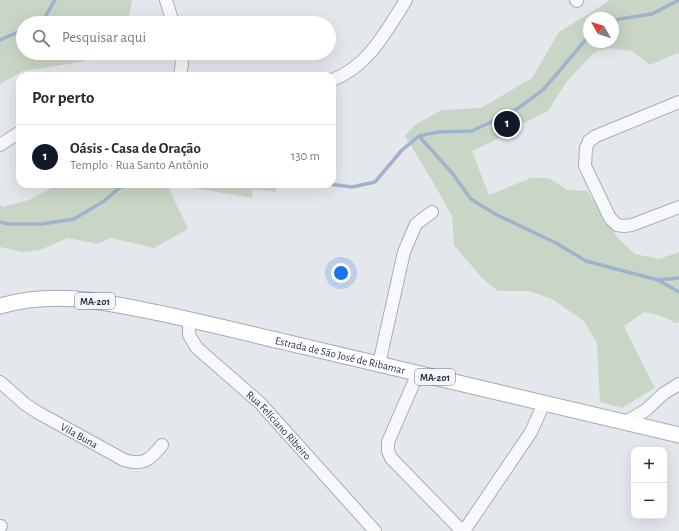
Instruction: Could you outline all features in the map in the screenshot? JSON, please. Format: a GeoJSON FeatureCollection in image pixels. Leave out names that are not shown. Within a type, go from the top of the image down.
{"type":"FeatureCollection","features":[{"type":"Feature","properties":{"kind":"main road","name":"Estrada de São José de Ribamar"},"geometry":{"type":"LineString","coordinates":[[0,306],[40,299],[80,299],[190,320],[679,436]]}},
{"type":"Feature","properties":{"kind":"street"},"geometry":{"type":"LineString","coordinates":[[166,0],[171,16]]}},
{"type":"Feature","properties":{"kind":"street"},"geometry":{"type":"LineString","coordinates":[[336,78],[353,68],[369,55],[381,41],[406,0]]}},
{"type":"Feature","properties":{"kind":"street"},"geometry":{"type":"LineString","coordinates":[[181,60],[181,72]]}},
{"type":"Feature","properties":{"kind":"street"},"geometry":{"type":"LineString","coordinates":[[679,102],[596,136],[589,141],[586,148],[585,158],[585,166],[610,218],[617,225],[632,225],[679,206]]}},
{"type":"Feature","properties":{"kind":"street"},"geometry":{"type":"LineString","coordinates":[[0,145],[16,135]]}},
{"type":"Feature","properties":{"kind":"street"},"geometry":{"type":"LineString","coordinates":[[379,364],[404,252],[416,224],[432,212]]}},
{"type":"Feature","properties":{"kind":"street","name":"Rua Felíciano Ribeiro"},"geometry":{"type":"LineString","coordinates":[[190,320],[190,335],[197,348],[260,404],[375,531]]}},
{"type":"Feature","properties":{"kind":"street"},"geometry":{"type":"LineString","coordinates":[[418,373],[388,442],[388,451],[391,458],[463,531],[531,432],[544,403]]}},
{"type":"Feature","properties":{"kind":"street","name":"Vila Buna"},"geometry":{"type":"LineString","coordinates":[[0,382],[25,404],[37,412],[134,464],[143,463],[162,445]]}},
{"type":"Feature","properties":{"kind":"street"},"geometry":{"type":"LineString","coordinates":[[624,423],[646,410],[663,394],[679,384]]}},
{"type":"Feature","properties":{"kind":"street"},"geometry":{"type":"LineString","coordinates":[[646,410],[647,428]]}},
{"type":"Feature","properties":{"kind":"green space"},"geometry":{"type":"Polygon","coordinates":[[[0,0],[132,0],[129,16],[16,16],[16,60],[85,60],[16,72],[16,75],[0,84],[0,0]]]}},
{"type":"Feature","properties":{"kind":"green space"},"geometry":{"type":"Polygon","coordinates":[[[609,0],[679,0],[679,54],[677,53],[650,65],[632,51],[609,48],[619,48],[619,12],[591,12],[609,0]]]}},
{"type":"Feature","properties":{"kind":"green space"},"geometry":{"type":"Polygon","coordinates":[[[583,17],[583,48],[609,48],[595,52],[567,81],[548,111],[526,122],[502,137],[472,151],[489,195],[531,178],[549,178],[567,190],[587,191],[618,238],[635,254],[659,259],[679,252],[679,322],[676,323],[659,315],[644,312],[624,326],[655,388],[622,408],[600,402],[597,343],[584,321],[552,299],[529,291],[498,291],[482,278],[454,245],[452,216],[405,136],[416,124],[442,110],[481,108],[532,78],[559,32],[583,17]]]}},
{"type":"Feature","properties":{"kind":"green space"},"geometry":{"type":"Polygon","coordinates":[[[51,188],[169,188],[188,229],[154,248],[111,238],[97,244],[68,238],[40,250],[23,252],[0,247],[0,204],[3,207],[29,200],[51,188]]]}},
{"type":"Feature","properties":{"kind":"green space"},"geometry":{"type":"Polygon","coordinates":[[[194,188],[276,188],[276,192],[253,190],[252,198],[194,188]]]}},
{"type":"Feature","properties":{"kind":"waterway"},"geometry":{"type":"LineString","coordinates":[[46,16],[55,0]]}},
{"type":"Feature","properties":{"kind":"waterway"},"geometry":{"type":"LineString","coordinates":[[619,19],[652,14],[679,0]]}},
{"type":"Feature","properties":{"kind":"waterway"},"geometry":{"type":"LineString","coordinates":[[0,40],[16,33]]}},
{"type":"Feature","properties":{"kind":"waterway"},"geometry":{"type":"LineString","coordinates":[[336,185],[352,187],[375,182],[402,150],[419,136],[438,132],[472,131],[514,111],[543,90],[583,43]]}},
{"type":"Feature","properties":{"kind":"waterway"},"geometry":{"type":"LineString","coordinates":[[419,136],[452,173],[471,199],[495,214],[556,243],[586,261],[658,280],[679,292]]}},
{"type":"Feature","properties":{"kind":"waterway"},"geometry":{"type":"LineString","coordinates":[[0,222],[9,224],[42,224],[74,219],[104,201],[119,188]]}},
{"type":"Feature","properties":{"kind":"waterway"},"geometry":{"type":"LineString","coordinates":[[658,280],[679,278]]}},
{"type":"Feature","properties":{"kind":"place","name":"Oásis - Casa de Oração"},"geometry":{"type":"Point","coordinates":[507,124]}}]}
